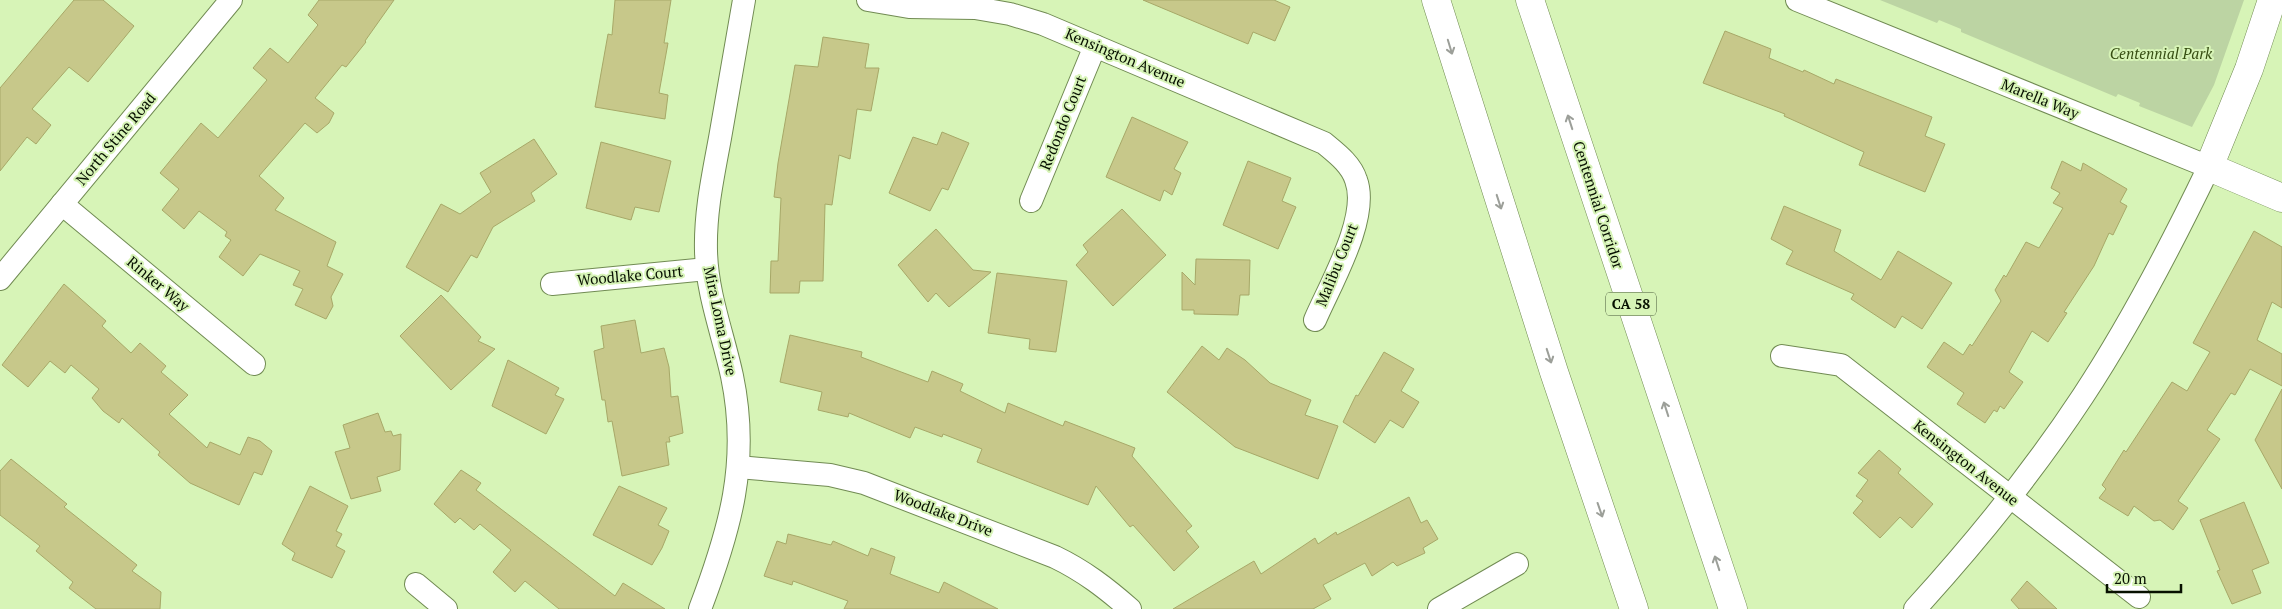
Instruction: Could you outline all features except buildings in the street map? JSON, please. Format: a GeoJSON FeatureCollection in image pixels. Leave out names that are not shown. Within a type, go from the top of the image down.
{"type":"FeatureCollection","features":[{"type":"Feature","properties":{"kind":"main road"},"geometry":{"type":"LineString","coordinates":[[1436,0],[1554,372],[1634,609]]}},
{"type":"Feature","properties":{"kind":"main road","name":"Centennial Corridor"},"geometry":{"type":"LineString","coordinates":[[1530,0],[1733,609]]}},
{"type":"Feature","properties":{"kind":"main road"},"geometry":{"type":"LineString","coordinates":[[2209,167],[2249,69],[2272,0]]}},
{"type":"Feature","properties":{"kind":"main road","name":"Marella Way"},"geometry":{"type":"LineString","coordinates":[[2209,167],[2282,198]]}},
{"type":"Feature","properties":{"kind":"street","name":"North Stine Road"},"geometry":{"type":"LineString","coordinates":[[0,279],[231,0]]}},
{"type":"Feature","properties":{"kind":"street","name":"Mira Loma Drive"},"geometry":{"type":"LineString","coordinates":[[700,609],[726,535],[733,509],[738,468],[739,424],[732,377],[714,311],[707,269],[707,207],[744,0]]}},
{"type":"Feature","properties":{"kind":"street","name":"Kensington Avenue"},"geometry":{"type":"LineString","coordinates":[[868,0],[909,7],[975,8],[1010,14],[1043,24],[1324,143],[1346,163],[1356,180]]}},
{"type":"Feature","properties":{"kind":"street","name":"Marella Way"},"geometry":{"type":"LineString","coordinates":[[1797,0],[2209,167]]}},
{"type":"Feature","properties":{"kind":"street","name":"Redondo Court"},"geometry":{"type":"LineString","coordinates":[[1031,201],[1095,46]]}},
{"type":"Feature","properties":{"kind":"street"},"geometry":{"type":"LineString","coordinates":[[1914,609],[1965,554],[2010,497],[2083,396],[2128,324],[2169,250],[2209,167]]}},
{"type":"Feature","properties":{"kind":"street","name":"Malibu Court"},"geometry":{"type":"LineString","coordinates":[[1315,320],[1351,240],[1357,221],[1356,180]]}},
{"type":"Feature","properties":{"kind":"street","name":"Rinker Way"},"geometry":{"type":"LineString","coordinates":[[62,204],[254,364]]}},
{"type":"Feature","properties":{"kind":"street","name":"Woodlake Court"},"geometry":{"type":"LineString","coordinates":[[552,284],[707,269]]}},
{"type":"Feature","properties":{"kind":"street","name":"Kensington Avenue"},"geometry":{"type":"LineString","coordinates":[[1782,356],[1841,366],[2138,597]]}},
{"type":"Feature","properties":{"kind":"street","name":"Woodlake Drive"},"geometry":{"type":"LineString","coordinates":[[738,468],[830,475],[864,483],[1055,557],[1080,569],[1130,609]]}},
{"type":"Feature","properties":{"kind":"street"},"geometry":{"type":"LineString","coordinates":[[1439,609],[1517,564]]}},
{"type":"Feature","properties":{"kind":"street"},"geometry":{"type":"LineString","coordinates":[[416,584],[446,609]]}},
{"type":"Feature","properties":{"kind":"green space","name":"Centennial Park"},"geometry":{"type":"Polygon","coordinates":[[[1880,0],[2244,0],[2214,85],[2192,127],[2139,106],[2140,103],[2118,94],[2116,97],[1961,32],[1961,29],[1939,20],[1937,23],[1880,0]]]}}]}
